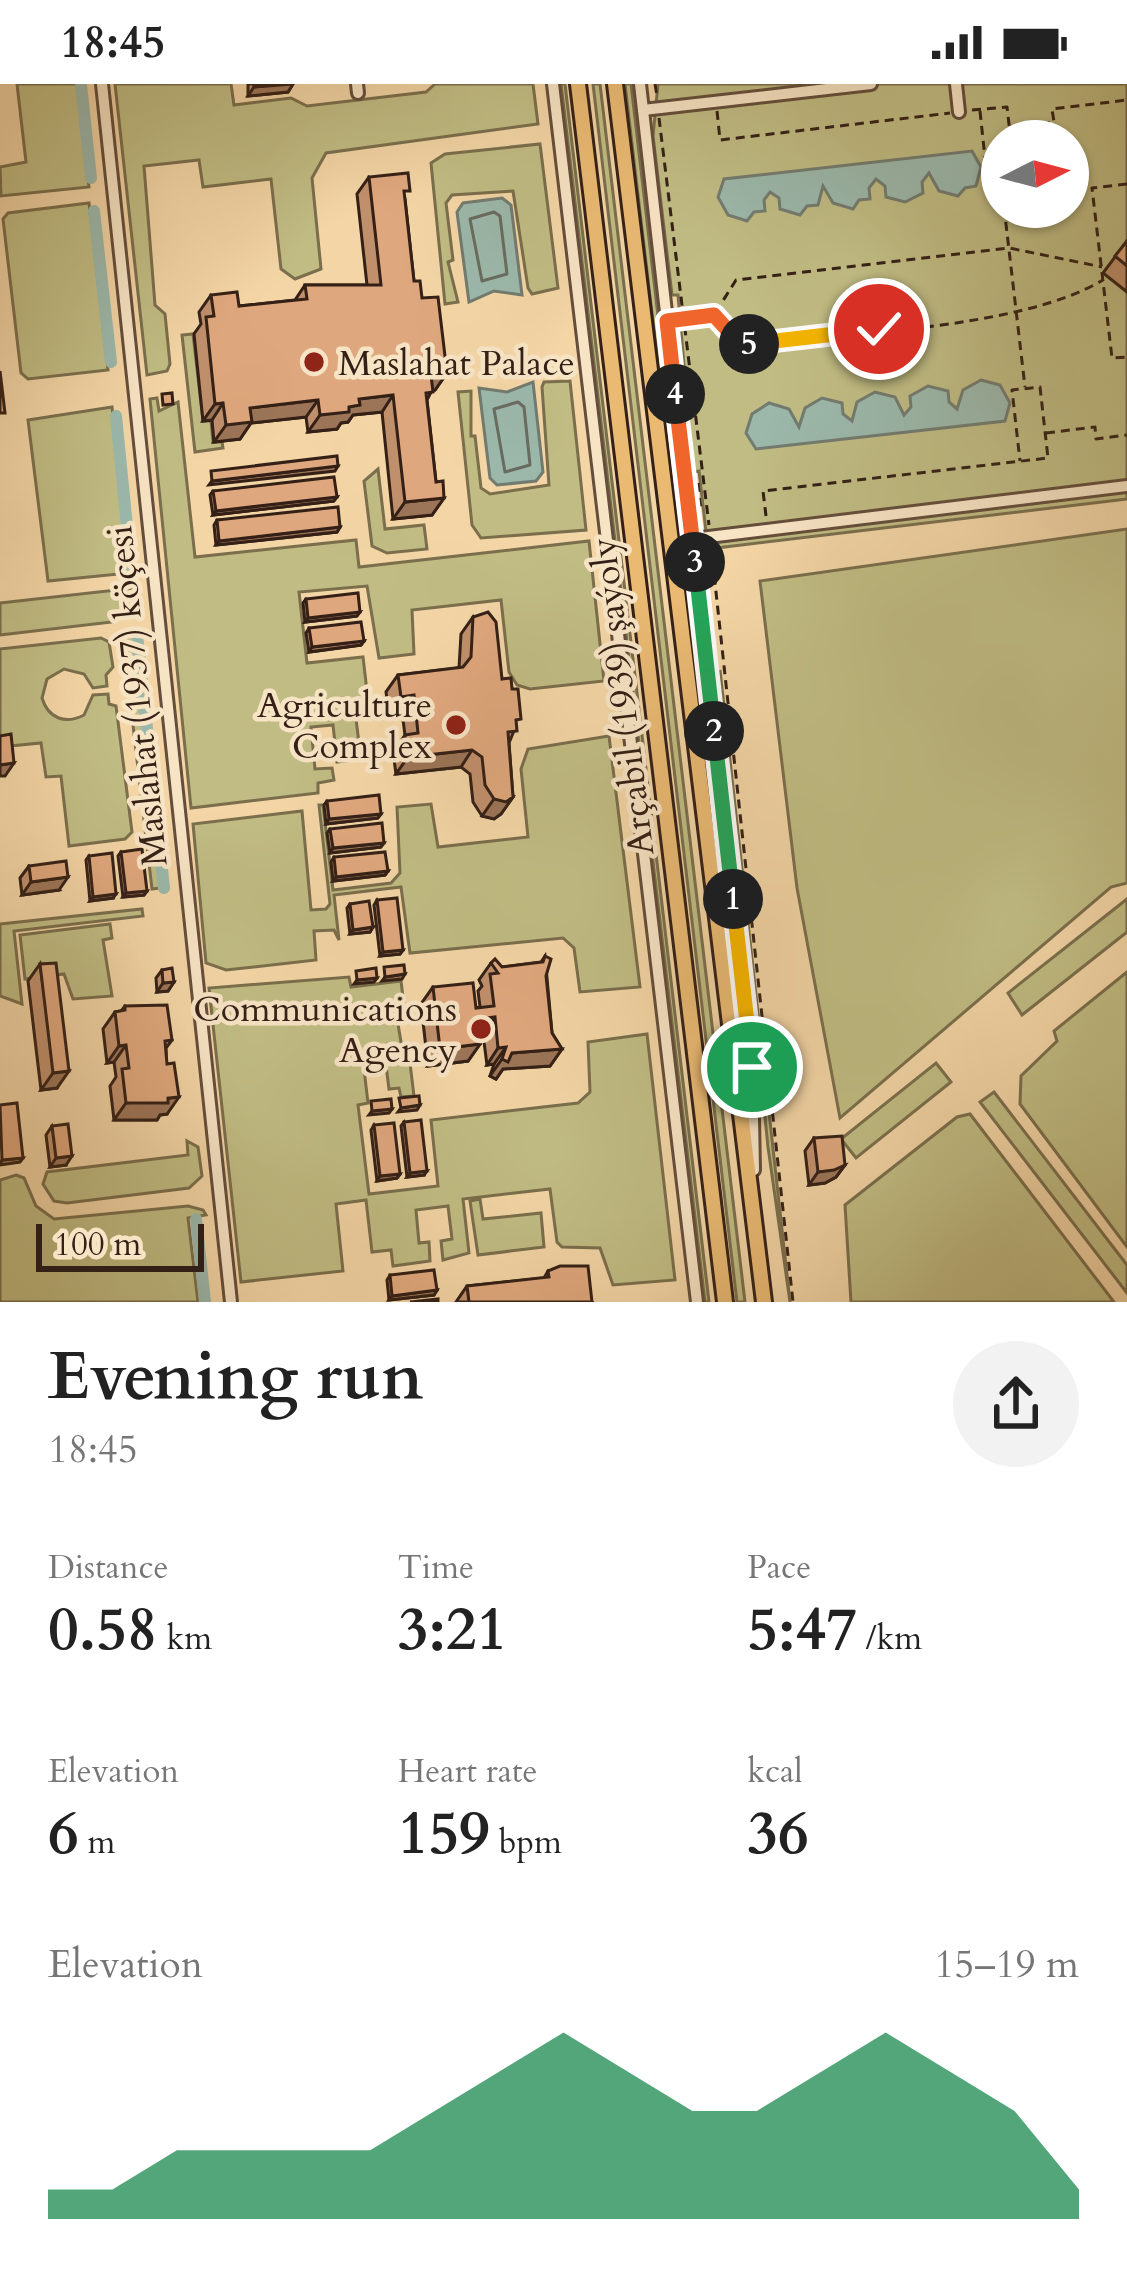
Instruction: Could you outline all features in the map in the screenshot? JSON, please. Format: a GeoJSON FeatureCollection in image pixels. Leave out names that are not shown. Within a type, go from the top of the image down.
{"type":"FeatureCollection","features":[{"type":"Feature","properties":{"kind":"main road","name":"Arçabil (1939) şaýoly"},"geometry":{"type":"LineString","coordinates":[[578,84],[724,1302]]}},
{"type":"Feature","properties":{"kind":"main road","name":"Arçabil (1939) şaýoly"},"geometry":{"type":"LineString","coordinates":[[615,84],[764,1302]]}},
{"type":"Feature","properties":{"kind":"street","name":"Maslahat (1937) köçesi"},"geometry":{"type":"LineString","coordinates":[[102,84],[231,1302]]}},
{"type":"Feature","properties":{"kind":"street"},"geometry":{"type":"LineString","coordinates":[[554,84],[697,1302]]}},
{"type":"Feature","properties":{"kind":"street"},"geometry":{"type":"LineString","coordinates":[[640,84],[752,1067],[755,1234]]}},
{"type":"Feature","properties":{"kind":"street"},"geometry":{"type":"LineString","coordinates":[[643,110],[662,113],[871,84]]}},
{"type":"Feature","properties":{"kind":"street"},"geometry":{"type":"LineString","coordinates":[[956,84],[959,112]]}},
{"type":"Feature","properties":{"kind":"street"},"geometry":{"type":"LineString","coordinates":[[692,539],[715,532],[1127,486]]}},
{"type":"Feature","properties":{"kind":"path"},"geometry":{"type":"LineString","coordinates":[[655,84],[708,522],[715,532],[793,1302]]}},
{"type":"Feature","properties":{"kind":"path"},"geometry":{"type":"LineString","coordinates":[[1054,120],[1052,109],[1127,100]]}},
{"type":"Feature","properties":{"kind":"path"},"geometry":{"type":"LineString","coordinates":[[716,110],[720,140],[1007,107],[1009,120]]}},
{"type":"Feature","properties":{"kind":"path"},"geometry":{"type":"LineString","coordinates":[[980,110],[981,120]]}},
{"type":"Feature","properties":{"kind":"path"},"geometry":{"type":"LineString","coordinates":[[660,124],[662,113]]}},
{"type":"Feature","properties":{"kind":"path"},"geometry":{"type":"LineString","coordinates":[[1127,184],[1092,188],[1112,358],[1127,357]]}},
{"type":"Feature","properties":{"kind":"path"},"geometry":{"type":"LineString","coordinates":[[1007,228],[1025,388]]}},
{"type":"Feature","properties":{"kind":"path"},"geometry":{"type":"LineString","coordinates":[[714,315],[736,280],[1009,248],[1102,267]]}},
{"type":"Feature","properties":{"kind":"path"},"geometry":{"type":"LineString","coordinates":[[714,315],[741,345],[1017,313],[1081,293],[1103,280]]}},
{"type":"Feature","properties":{"kind":"path"},"geometry":{"type":"LineString","coordinates":[[667,321],[714,315]]}},
{"type":"Feature","properties":{"kind":"path"},"geometry":{"type":"LineString","coordinates":[[767,522],[763,491],[1048,458],[1040,387],[1012,390],[1020,461]]}},
{"type":"Feature","properties":{"kind":"path"},"geometry":{"type":"LineString","coordinates":[[1046,433],[1095,427],[1096,439],[1127,435]]}},
{"type":"Feature","properties":{"kind":"path"},"geometry":{"type":"LineString","coordinates":[[697,477],[700,505],[706,504]]}},
{"type":"Feature","properties":{"kind":"path"},"geometry":{"type":"LineString","coordinates":[[708,522],[715,532]]}},
{"type":"Feature","properties":{"kind":"shaded area"},"geometry":{"type":"Polygon","coordinates":[[[17,84],[77,84],[89,187],[1,196],[0,167],[26,162],[17,84]]]}},
{"type":"Feature","properties":{"kind":"shaded area"},"geometry":{"type":"Polygon","coordinates":[[[115,84],[231,84],[234,105],[291,98],[307,106],[426,92],[435,84],[533,84],[538,124],[326,153],[312,178],[321,269],[295,279],[281,269],[271,179],[203,187],[199,160],[144,166],[155,305],[165,314],[170,364],[167,371],[147,375],[115,84]]]}},
{"type":"Feature","properties":{"kind":"shaded area"},"geometry":{"type":"Polygon","coordinates":[[[561,84],[565,84],[709,1302],[705,1302],[561,84]]]}},
{"type":"Feature","properties":{"kind":"shaded area"},"geometry":{"type":"Polygon","coordinates":[[[593,84],[600,84],[745,1302],[737,1302],[593,84]]]}},
{"type":"Feature","properties":{"kind":"shaded area"},"geometry":{"type":"Polygon","coordinates":[[[625,84],[631,84],[724,883],[719,884],[625,84]]]}},
{"type":"Feature","properties":{"kind":"shaded area"},"geometry":{"type":"Polygon","coordinates":[[[658,84],[1127,84],[1127,499],[708,549],[699,471],[693,472],[678,295],[672,295],[653,136],[658,84]]]}},
{"type":"Feature","properties":{"kind":"shaded area"},"geometry":{"type":"Polygon","coordinates":[[[540,144],[558,288],[532,294],[528,288],[513,191],[452,195],[446,203],[453,260],[448,262],[458,302],[445,304],[431,163],[445,154],[540,144]]]}},
{"type":"Feature","properties":{"kind":"shaded area"},"geometry":{"type":"Polygon","coordinates":[[[89,203],[108,370],[28,379],[21,373],[3,219],[8,213],[89,203]]]}},
{"type":"Feature","properties":{"kind":"shaded area"},"geometry":{"type":"Polygon","coordinates":[[[193,334],[203,421],[211,421],[213,442],[222,442],[223,448],[195,452],[182,335],[193,334]]]}},
{"type":"Feature","properties":{"kind":"shaded area"},"geometry":{"type":"Polygon","coordinates":[[[570,381],[586,530],[481,538],[472,525],[458,392],[471,391],[471,436],[475,436],[481,488],[490,494],[549,485],[542,387],[544,382],[570,381]]]}},
{"type":"Feature","properties":{"kind":"shaded area"},"geometry":{"type":"Polygon","coordinates":[[[157,398],[159,411],[178,402],[195,557],[356,540],[359,567],[589,541],[604,681],[530,689],[517,685],[509,672],[501,600],[412,610],[414,654],[379,658],[367,586],[299,592],[307,663],[363,657],[370,717],[356,719],[361,759],[337,762],[333,725],[311,727],[315,769],[332,768],[334,780],[318,783],[318,793],[191,808],[150,399],[157,398]]]}},
{"type":"Feature","properties":{"kind":"shaded area"},"geometry":{"type":"Polygon","coordinates":[[[112,407],[129,573],[48,581],[28,420],[112,407]]]}},
{"type":"Feature","properties":{"kind":"shaded area"},"geometry":{"type":"Polygon","coordinates":[[[378,469],[385,529],[424,525],[427,549],[387,553],[372,546],[364,481],[378,469]]]}},
{"type":"Feature","properties":{"kind":"shaded area"},"geometry":{"type":"Polygon","coordinates":[[[1127,529],[1127,883],[1111,887],[840,1118],[797,888],[760,581],[1127,529]]]}},
{"type":"Feature","properties":{"kind":"shaded area"},"geometry":{"type":"Polygon","coordinates":[[[140,591],[139,616],[112,612],[112,622],[0,635],[0,603],[140,591]]]}},
{"type":"Feature","properties":{"kind":"shaded area"},"geometry":{"type":"Polygon","coordinates":[[[133,633],[160,888],[152,889],[131,708],[138,699],[136,674],[127,667],[125,640],[133,633]]]}},
{"type":"Feature","properties":{"kind":"shaded area"},"geometry":{"type":"Polygon","coordinates":[[[101,638],[109,642],[113,667],[106,675],[107,686],[93,688],[84,674],[64,669],[47,679],[42,698],[53,715],[70,719],[84,715],[93,695],[108,694],[109,704],[116,706],[132,832],[125,839],[69,846],[61,776],[46,777],[41,743],[0,747],[0,649],[101,638]]]}},
{"type":"Feature","properties":{"kind":"shaded area"},"geometry":{"type":"Polygon","coordinates":[[[720,670],[790,1302],[768,1147],[720,670]]]}},
{"type":"Feature","properties":{"kind":"shaded area"},"geometry":{"type":"Polygon","coordinates":[[[609,736],[640,987],[580,992],[574,948],[563,938],[410,953],[401,887],[334,895],[339,940],[334,930],[314,931],[316,960],[226,970],[206,963],[193,824],[302,811],[311,910],[326,909],[330,904],[319,805],[323,805],[333,890],[391,883],[400,873],[397,807],[431,804],[438,847],[528,837],[521,769],[528,749],[609,736]]]}},
{"type":"Feature","properties":{"kind":"shaded area"},"geometry":{"type":"Polygon","coordinates":[[[1127,899],[1127,932],[1022,1015],[1008,993],[1127,899]]]}},
{"type":"Feature","properties":{"kind":"shaded area"},"geometry":{"type":"Polygon","coordinates":[[[142,909],[143,916],[14,931],[22,1004],[0,996],[0,924],[142,909]]]}},
{"type":"Feature","properties":{"kind":"shaded area"},"geometry":{"type":"Polygon","coordinates":[[[110,924],[112,938],[103,940],[112,996],[73,999],[64,974],[25,979],[20,935],[110,924]]]}},
{"type":"Feature","properties":{"kind":"shaded area"},"geometry":{"type":"Polygon","coordinates":[[[1127,972],[1127,1247],[1020,1104],[1021,1076],[1057,1041],[1054,1031],[1127,972]]]}},
{"type":"Feature","properties":{"kind":"shaded area"},"geometry":{"type":"Polygon","coordinates":[[[349,977],[351,987],[401,981],[406,1022],[398,1024],[403,1054],[409,1055],[414,1096],[401,1097],[399,1088],[389,1089],[384,1050],[362,1052],[368,1103],[358,1105],[369,1194],[438,1186],[431,1120],[578,1103],[590,1092],[588,1042],[647,1034],[675,1280],[613,1285],[600,1248],[562,1247],[557,1242],[550,1189],[463,1199],[469,1253],[443,1260],[441,1241],[452,1239],[448,1206],[416,1210],[419,1243],[429,1242],[430,1261],[393,1266],[391,1250],[372,1252],[366,1200],[336,1204],[343,1271],[241,1282],[209,988],[349,977]]]}},
{"type":"Feature","properties":{"kind":"shaded area"},"geometry":{"type":"Polygon","coordinates":[[[936,1063],[951,1082],[856,1158],[841,1139],[936,1063]]]}},
{"type":"Feature","properties":{"kind":"shaded area"},"geometry":{"type":"Polygon","coordinates":[[[994,1092],[1127,1265],[1127,1293],[980,1102],[994,1092]]]}},
{"type":"Feature","properties":{"kind":"shaded area"},"geometry":{"type":"Polygon","coordinates":[[[970,1114],[1114,1302],[851,1302],[845,1205],[957,1117],[970,1114]]]}},
{"type":"Feature","properties":{"kind":"shaded area"},"geometry":{"type":"Polygon","coordinates":[[[187,1141],[198,1147],[202,1176],[189,1188],[67,1203],[54,1201],[43,1184],[47,1172],[188,1155],[187,1141]]]}},
{"type":"Feature","properties":{"kind":"shaded area"},"geometry":{"type":"Polygon","coordinates":[[[16,1175],[24,1178],[36,1206],[54,1219],[188,1206],[203,1210],[206,1215],[188,1218],[198,1302],[0,1302],[0,1180],[16,1175]]]}},
{"type":"Feature","properties":{"kind":"shaded area"},"geometry":{"type":"Polygon","coordinates":[[[480,1199],[483,1219],[541,1213],[544,1247],[478,1255],[470,1201],[480,1199]]]}},
{"type":"Feature","properties":{"kind":"water"},"geometry":{"type":"Polygon","coordinates":[[[972,151],[981,167],[976,186],[958,196],[939,191],[929,173],[922,182],[923,193],[905,202],[886,197],[885,186],[876,179],[869,188],[870,199],[859,200],[853,209],[833,203],[823,186],[818,205],[807,206],[800,215],[780,209],[779,198],[770,192],[764,200],[765,211],[754,212],[747,221],[728,215],[718,197],[724,179],[972,151]]]}},
{"type":"Feature","properties":{"kind":"water"},"geometry":{"type":"Polygon","coordinates":[[[502,198],[511,205],[522,295],[494,291],[469,302],[457,212],[463,203],[502,198]]]}},
{"type":"Feature","properties":{"kind":"water"},"geometry":{"type":"Polygon","coordinates":[[[981,380],[1000,385],[1010,403],[1005,421],[756,449],[746,433],[752,414],[769,403],[789,409],[799,427],[805,408],[822,398],[842,403],[843,414],[852,421],[857,402],[875,392],[895,397],[904,415],[911,407],[910,396],[928,386],[948,391],[949,402],[957,409],[963,390],[981,380]]]}},
{"type":"Feature","properties":{"kind":"water"},"geometry":{"type":"Polygon","coordinates":[[[533,382],[543,472],[536,481],[497,485],[490,478],[479,388],[507,392],[533,382]]]}},
{"type":"Feature","properties":{"kind":"building","name":"Maslahat Palace"},"geometry":{"type":"Polygon","coordinates":[[[408,173],[410,191],[404,191],[414,281],[420,281],[422,298],[438,297],[447,373],[431,375],[433,392],[426,393],[436,482],[443,481],[444,498],[405,502],[393,395],[359,399],[360,405],[349,407],[349,412],[320,415],[318,400],[250,408],[252,422],[226,425],[223,403],[215,404],[206,317],[214,316],[211,295],[237,292],[239,306],[307,299],[305,285],[381,285],[369,177],[408,173]]]}},
{"type":"Feature","properties":{"kind":"building"},"geometry":{"type":"Polygon","coordinates":[[[1127,241],[1127,266],[1115,256],[1127,241]]]}},
{"type":"Feature","properties":{"kind":"building"},"geometry":{"type":"Polygon","coordinates":[[[0,371],[5,413],[0,413],[0,371]]]}},
{"type":"Feature","properties":{"kind":"building"},"geometry":{"type":"Polygon","coordinates":[[[172,393],[173,404],[163,405],[162,394],[172,393]]]}},
{"type":"Feature","properties":{"kind":"building"},"geometry":{"type":"Polygon","coordinates":[[[337,456],[338,466],[212,481],[211,471],[337,456]]]}},
{"type":"Feature","properties":{"kind":"building"},"geometry":{"type":"Polygon","coordinates":[[[334,477],[337,497],[216,511],[213,491],[334,477]]]}},
{"type":"Feature","properties":{"kind":"building"},"geometry":{"type":"Polygon","coordinates":[[[338,507],[340,527],[219,541],[217,520],[338,507]]]}},
{"type":"Feature","properties":{"kind":"building"},"geometry":{"type":"Polygon","coordinates":[[[358,593],[360,612],[308,618],[306,599],[358,593]]]}},
{"type":"Feature","properties":{"kind":"building","name":"Agriculture Complex"},"geometry":{"type":"Polygon","coordinates":[[[488,612],[496,622],[502,679],[511,678],[512,689],[518,689],[521,719],[516,720],[517,731],[508,732],[513,797],[506,802],[494,799],[485,785],[482,757],[472,750],[408,757],[405,735],[418,733],[414,695],[401,697],[398,675],[463,667],[471,657],[473,617],[488,612]]]}},
{"type":"Feature","properties":{"kind":"building"},"geometry":{"type":"Polygon","coordinates":[[[361,622],[364,641],[312,647],[309,628],[361,622]]]}},
{"type":"Feature","properties":{"kind":"building"},"geometry":{"type":"Polygon","coordinates":[[[11,734],[14,763],[0,765],[0,736],[11,734]]]}},
{"type":"Feature","properties":{"kind":"building"},"geometry":{"type":"Polygon","coordinates":[[[379,795],[381,814],[329,819],[327,801],[379,795]]]}},
{"type":"Feature","properties":{"kind":"building"},"geometry":{"type":"Polygon","coordinates":[[[382,823],[384,843],[333,848],[330,829],[382,823]]]}},
{"type":"Feature","properties":{"kind":"building"},"geometry":{"type":"Polygon","coordinates":[[[142,849],[147,891],[126,893],[121,852],[142,849]]]}},
{"type":"Feature","properties":{"kind":"building"},"geometry":{"type":"Polygon","coordinates":[[[385,852],[388,871],[336,877],[334,857],[385,852]]]}},
{"type":"Feature","properties":{"kind":"building"},"geometry":{"type":"Polygon","coordinates":[[[112,853],[116,894],[93,897],[89,856],[112,853]]]}},
{"type":"Feature","properties":{"kind":"building"},"geometry":{"type":"Polygon","coordinates":[[[66,861],[68,877],[31,882],[29,866],[66,861]]]}},
{"type":"Feature","properties":{"kind":"building"},"geometry":{"type":"Polygon","coordinates":[[[397,898],[403,950],[383,952],[377,900],[397,898]]]}},
{"type":"Feature","properties":{"kind":"building"},"geometry":{"type":"Polygon","coordinates":[[[369,901],[373,927],[353,930],[350,904],[369,901]]]}},
{"type":"Feature","properties":{"kind":"building"},"geometry":{"type":"Polygon","coordinates":[[[545,956],[551,959],[546,976],[552,1033],[562,1049],[512,1053],[508,1062],[502,1059],[506,1047],[498,1048],[495,1017],[477,1019],[480,1044],[440,1049],[433,987],[473,983],[476,1008],[494,1006],[490,974],[498,973],[491,963],[495,959],[502,967],[543,962],[545,956]]]}},
{"type":"Feature","properties":{"kind":"building"},"geometry":{"type":"Polygon","coordinates":[[[56,963],[69,1071],[53,1073],[40,964],[56,963]]]}},
{"type":"Feature","properties":{"kind":"building"},"geometry":{"type":"Polygon","coordinates":[[[404,965],[405,974],[385,977],[384,967],[404,965]]]}},
{"type":"Feature","properties":{"kind":"building"},"geometry":{"type":"Polygon","coordinates":[[[172,968],[174,982],[163,983],[162,970],[172,968]]]}},
{"type":"Feature","properties":{"kind":"building"},"geometry":{"type":"Polygon","coordinates":[[[376,968],[377,978],[357,980],[356,971],[376,968]]]}},
{"type":"Feature","properties":{"kind":"building"},"geometry":{"type":"Polygon","coordinates":[[[167,1005],[172,1040],[165,1041],[167,1064],[174,1063],[179,1097],[168,1098],[168,1103],[126,1103],[122,1069],[129,1068],[126,1045],[119,1046],[115,1012],[125,1006],[167,1005]]]}},
{"type":"Feature","properties":{"kind":"building"},"geometry":{"type":"Polygon","coordinates":[[[419,1096],[420,1105],[401,1108],[399,1098],[419,1096]]]}},
{"type":"Feature","properties":{"kind":"building"},"geometry":{"type":"Polygon","coordinates":[[[391,1099],[392,1109],[372,1111],[371,1101],[391,1099]]]}},
{"type":"Feature","properties":{"kind":"building"},"geometry":{"type":"Polygon","coordinates":[[[17,1103],[23,1158],[2,1160],[0,1105],[17,1103]]]}},
{"type":"Feature","properties":{"kind":"building"},"geometry":{"type":"Polygon","coordinates":[[[421,1120],[427,1171],[410,1173],[404,1122],[421,1120]]]}},
{"type":"Feature","properties":{"kind":"building"},"geometry":{"type":"Polygon","coordinates":[[[394,1123],[400,1174],[380,1176],[374,1125],[394,1123]]]}},
{"type":"Feature","properties":{"kind":"building"},"geometry":{"type":"Polygon","coordinates":[[[68,1124],[72,1156],[56,1158],[52,1126],[68,1124]]]}},
{"type":"Feature","properties":{"kind":"building"},"geometry":{"type":"Polygon","coordinates":[[[842,1136],[845,1165],[818,1172],[814,1138],[842,1136]]]}},
{"type":"Feature","properties":{"kind":"building"},"geometry":{"type":"Polygon","coordinates":[[[588,1266],[592,1302],[469,1302],[467,1286],[549,1277],[548,1271],[588,1266]]]}},
{"type":"Feature","properties":{"kind":"building"},"geometry":{"type":"Polygon","coordinates":[[[434,1270],[437,1290],[392,1296],[390,1275],[434,1270]]]}},
{"type":"Feature","properties":{"kind":"waterway"},"geometry":{"type":"LineString","coordinates":[[81,84],[91,178]]}},
{"type":"Feature","properties":{"kind":"waterway"},"geometry":{"type":"LineString","coordinates":[[94,211],[111,362]]}},
{"type":"Feature","properties":{"kind":"waterway"},"geometry":{"type":"LineString","coordinates":[[116,416],[131,567]]}},
{"type":"Feature","properties":{"kind":"waterway"},"geometry":{"type":"LineString","coordinates":[[137,635],[164,888]]}},
{"type":"Feature","properties":{"kind":"waterway"},"geometry":{"type":"LineString","coordinates":[[196,1219],[205,1302]]}},
{"type":"Feature","properties":{"kind":"place","name":"Maslahat Palace"},"geometry":{"type":"Point","coordinates":[314,362]}},
{"type":"Feature","properties":{"kind":"place","name":"Agriculture Complex"},"geometry":{"type":"Point","coordinates":[456,725]}},
{"type":"Feature","properties":{"kind":"place","name":"Communications Agency"},"geometry":{"type":"Point","coordinates":[481,1029]}},
{"type":"Feature","properties":{"kind":"route"},"geometry":{"type":"LineString","coordinates":[[752,1067],[667,321],[714,315],[741,345],[879,329]]}}]}
